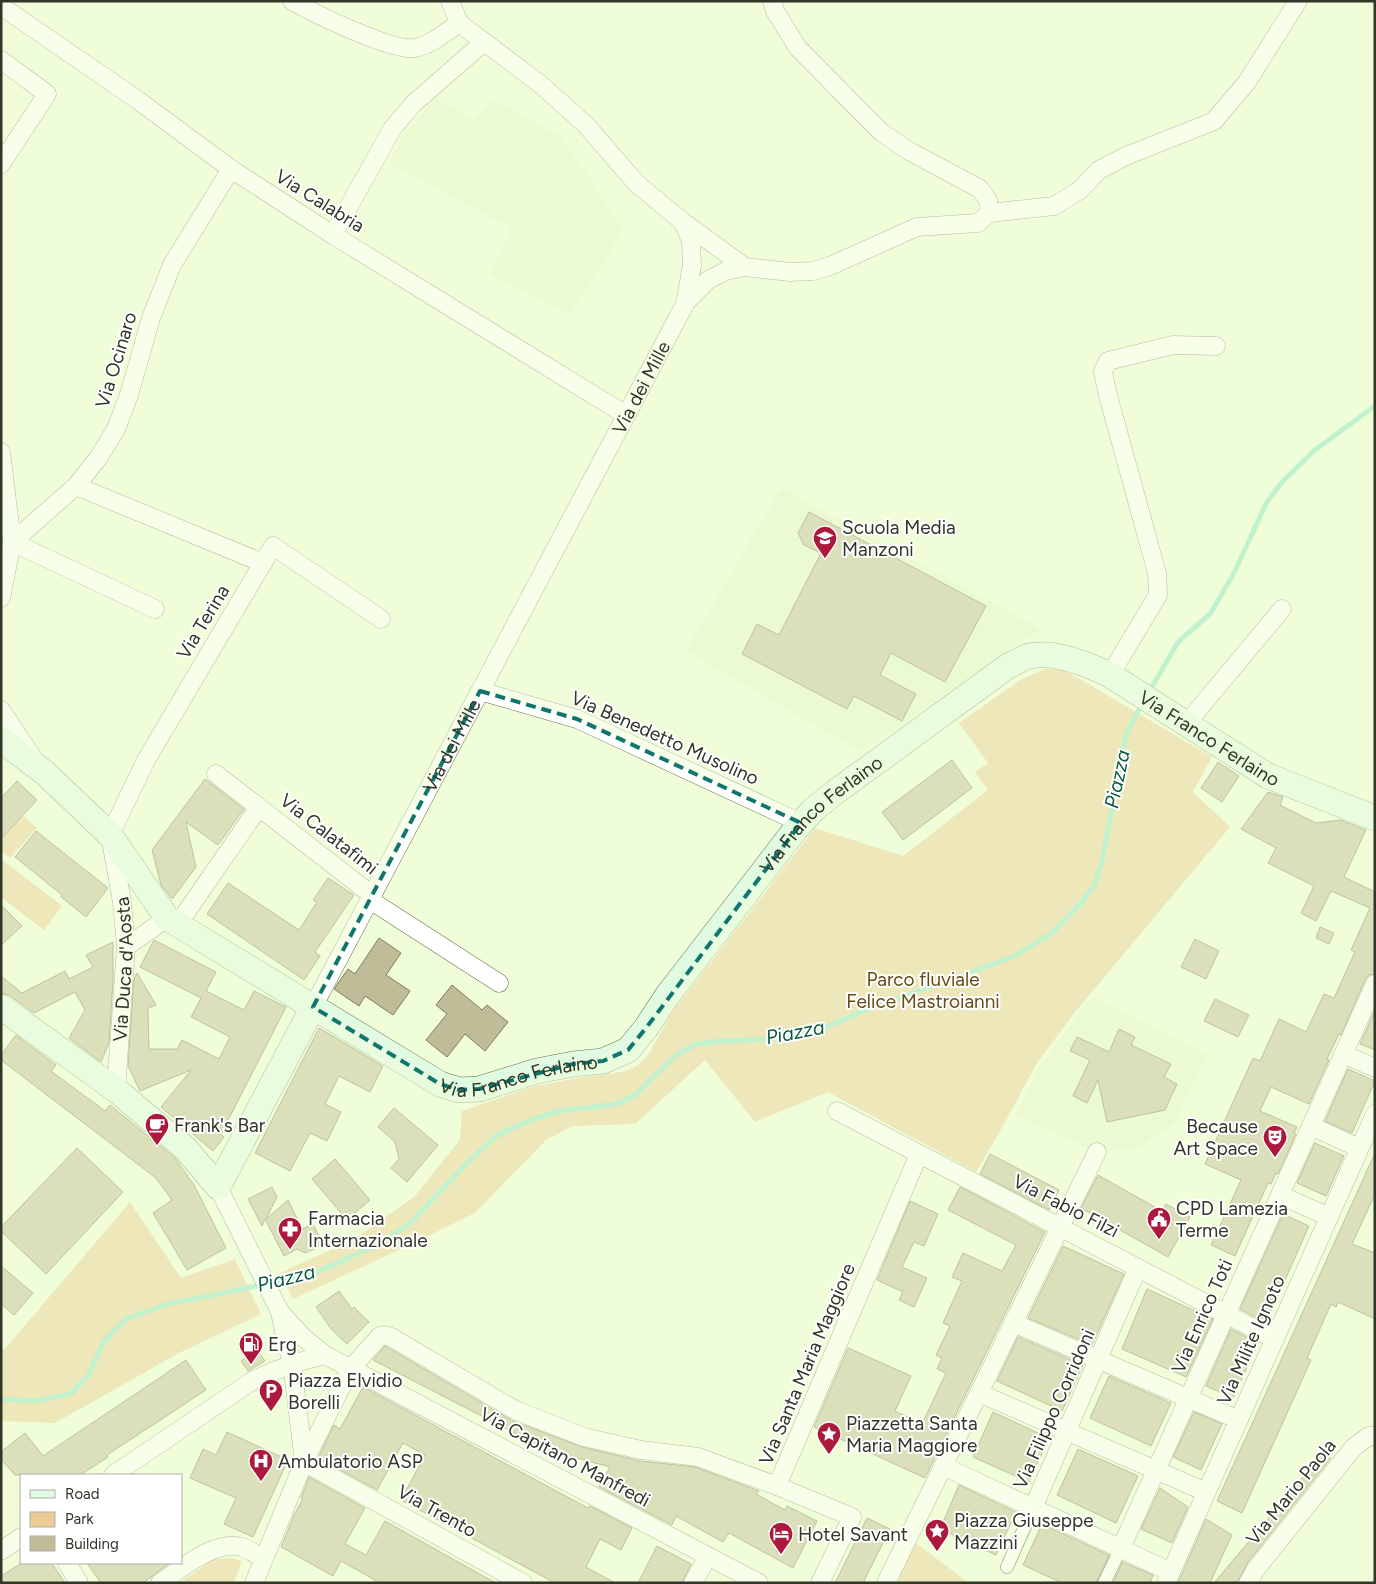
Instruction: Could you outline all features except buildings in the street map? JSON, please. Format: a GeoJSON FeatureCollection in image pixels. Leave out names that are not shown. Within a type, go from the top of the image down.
{"type":"FeatureCollection","features":[{"type":"Feature","properties":{"kind":"main road","name":"Via Franco Ferlaino"},"geometry":{"type":"LineString","coordinates":[[172,921],[440,1084],[459,1090],[479,1089],[536,1071],[603,1061],[628,1050],[646,1028],[667,996],[813,810],[1002,671],[1027,657],[1050,655],[1092,666],[1178,717],[1268,776],[1375,818]]}},
{"type":"Feature","properties":{"kind":"main road"},"geometry":{"type":"LineString","coordinates":[[1,740],[42,771],[110,836],[172,921]]}},
{"type":"Feature","properties":{"kind":"main road"},"geometry":{"type":"LineString","coordinates":[[1,1007],[116,1090],[185,1148],[218,1187]]}},
{"type":"Feature","properties":{"kind":"main road","name":"Via dei Mille"},"geometry":{"type":"LineString","coordinates":[[218,1187],[313,1007]]}},
{"type":"Feature","properties":{"kind":"street"},"geometry":{"type":"LineString","coordinates":[[450,1],[459,23],[540,84],[586,125],[636,183],[683,222],[745,267]]}},
{"type":"Feature","properties":{"kind":"street"},"geometry":{"type":"LineString","coordinates":[[772,1],[775,11],[798,48],[881,132],[909,151],[980,189],[988,200],[989,213]]}},
{"type":"Feature","properties":{"kind":"street"},"geometry":{"type":"LineString","coordinates":[[685,304],[708,280],[726,271],[745,267],[790,272],[813,271],[830,266],[917,227],[978,223],[989,213],[1054,206],[1080,190],[1099,170],[1126,156],[1214,121],[1247,82],[1298,1]]}},
{"type":"Feature","properties":{"kind":"street","name":"Via Calabria"},"geometry":{"type":"LineString","coordinates":[[1,6],[139,101],[231,169],[333,235],[626,415]]}},
{"type":"Feature","properties":{"kind":"street"},"geometry":{"type":"LineString","coordinates":[[303,7],[385,43],[414,48],[435,40],[459,23]]}},
{"type":"Feature","properties":{"kind":"street"},"geometry":{"type":"LineString","coordinates":[[333,235],[392,129],[413,104],[484,42]]}},
{"type":"Feature","properties":{"kind":"street"},"geometry":{"type":"LineString","coordinates":[[1,60],[47,94],[1,164]]}},
{"type":"Feature","properties":{"kind":"street","name":"Via Ocinaro"},"geometry":{"type":"LineString","coordinates":[[12,542],[76,486],[99,457],[116,429],[129,395],[151,318],[172,265],[231,169]]}},
{"type":"Feature","properties":{"kind":"street"},"geometry":{"type":"LineString","coordinates":[[683,222],[691,241],[692,264],[685,304]]}},
{"type":"Feature","properties":{"kind":"street","name":"Via dei Mille"},"geometry":{"type":"LineString","coordinates":[[313,1007],[685,304]]}},
{"type":"Feature","properties":{"kind":"street"},"geometry":{"type":"LineString","coordinates":[[1119,681],[1158,595],[1157,573],[1103,370],[1108,361],[1173,345],[1216,346]]}},
{"type":"Feature","properties":{"kind":"street"},"geometry":{"type":"LineString","coordinates":[[1,452],[12,542],[1,598]]}},
{"type":"Feature","properties":{"kind":"street"},"geometry":{"type":"LineString","coordinates":[[76,486],[263,563]]}},
{"type":"Feature","properties":{"kind":"street"},"geometry":{"type":"LineString","coordinates":[[12,542],[155,609]]}},
{"type":"Feature","properties":{"kind":"street","name":"Via Terina"},"geometry":{"type":"LineString","coordinates":[[110,836],[146,760],[273,546],[381,619]]}},
{"type":"Feature","properties":{"kind":"street"},"geometry":{"type":"LineString","coordinates":[[1178,717],[1282,609]]}},
{"type":"Feature","properties":{"kind":"street","name":"Via Benedetto Musolino"},"geometry":{"type":"LineString","coordinates":[[480,691],[577,719],[801,823]]}},
{"type":"Feature","properties":{"kind":"street"},"geometry":{"type":"LineString","coordinates":[[1,710],[42,771]]}},
{"type":"Feature","properties":{"kind":"street","name":"Via Calatafimi"},"geometry":{"type":"LineString","coordinates":[[216,774],[371,897],[499,982]]}},
{"type":"Feature","properties":{"kind":"street","name":"Via Calatafimi"},"geometry":{"type":"LineString","coordinates":[[172,921],[259,807]]}},
{"type":"Feature","properties":{"kind":"street","name":"Via Duca d'Aosta"},"geometry":{"type":"LineString","coordinates":[[110,836],[122,902],[126,947],[116,1090]]}},
{"type":"Feature","properties":{"kind":"street"},"geometry":{"type":"LineString","coordinates":[[126,947],[172,921]]}},
{"type":"Feature","properties":{"kind":"street","name":"Via Enrico Toti"},"geometry":{"type":"LineString","coordinates":[[1104,1583],[1375,984]]}},
{"type":"Feature","properties":{"kind":"street"},"geometry":{"type":"LineString","coordinates":[[1343,1054],[1375,1068]]}},
{"type":"Feature","properties":{"kind":"street","name":"Via Fabio Filzi"},"geometry":{"type":"LineString","coordinates":[[837,1111],[1274,1339]]}},
{"type":"Feature","properties":{"kind":"street","name":"Via Milite Ignoto"},"geometry":{"type":"LineString","coordinates":[[1168,1577],[1375,1114]]}},
{"type":"Feature","properties":{"kind":"street"},"geometry":{"type":"LineString","coordinates":[[1311,1126],[1360,1148]]}},
{"type":"Feature","properties":{"kind":"street"},"geometry":{"type":"LineString","coordinates":[[886,1583],[1097,1152]]}},
{"type":"Feature","properties":{"kind":"street","name":"Via Santa Maria Maggiore"},"geometry":{"type":"LineString","coordinates":[[352,1368],[380,1336],[384,1335],[391,1337],[515,1410],[584,1437],[641,1450],[698,1457],[777,1486],[919,1154]]}},
{"type":"Feature","properties":{"kind":"street"},"geometry":{"type":"LineString","coordinates":[[218,1187],[280,1312],[292,1363],[304,1462]]}},
{"type":"Feature","properties":{"kind":"street"},"geometry":{"type":"LineString","coordinates":[[1280,1195],[1329,1217]]}},
{"type":"Feature","properties":{"kind":"street","name":"Via Filippo Corridoni"},"geometry":{"type":"LineString","coordinates":[[1007,1567],[1138,1268]]}},
{"type":"Feature","properties":{"kind":"street"},"geometry":{"type":"LineString","coordinates":[[254,1583],[304,1462],[352,1368],[324,1355],[304,1338],[280,1312]]}},
{"type":"Feature","properties":{"kind":"street"},"geometry":{"type":"LineString","coordinates":[[1013,1323],[1239,1420]]}},
{"type":"Feature","properties":{"kind":"street"},"geometry":{"type":"LineString","coordinates":[[114,1474],[252,1381],[292,1363],[324,1355]]}},
{"type":"Feature","properties":{"kind":"street","name":"Via Capitano Manfredi"},"geometry":{"type":"LineString","coordinates":[[352,1368],[758,1583]]}},
{"type":"Feature","properties":{"kind":"street"},"geometry":{"type":"LineString","coordinates":[[979,1392],[1206,1492]]}},
{"type":"Feature","properties":{"kind":"street","name":"Via Mario Paola"},"geometry":{"type":"LineString","coordinates":[[1248,1583],[1256,1569],[1354,1447],[1370,1436],[1375,1436]]}},
{"type":"Feature","properties":{"kind":"street","name":"Via Trento"},"geometry":{"type":"LineString","coordinates":[[304,1462],[523,1583]]}},
{"type":"Feature","properties":{"kind":"street"},"geometry":{"type":"LineString","coordinates":[[943,1466],[1121,1548],[1168,1577]]}},
{"type":"Feature","properties":{"kind":"street"},"geometry":{"type":"LineString","coordinates":[[777,1486],[852,1517],[820,1583]]}},
{"type":"Feature","properties":{"kind":"street"},"geometry":{"type":"LineString","coordinates":[[1,1551],[20,1538]]}},
{"type":"Feature","properties":{"kind":"street"},"geometry":{"type":"LineString","coordinates":[[160,1583],[202,1556],[220,1547],[242,1547],[263,1558]]}},
{"type":"Feature","properties":{"kind":"street"},"geometry":{"type":"LineString","coordinates":[[693,1583],[708,1556]]}},
{"type":"Feature","properties":{"kind":"street"},"geometry":{"type":"LineString","coordinates":[[67,1564],[79,1583]]}},
{"type":"Feature","properties":{"kind":"highlighted area"},"geometry":{"type":"Polygon","coordinates":[[[480,691],[577,719],[801,823],[628,1050],[603,1061],[573,1064],[479,1089],[459,1090],[440,1084],[313,1007],[480,691]]]}},
{"type":"Feature","properties":{"kind":"shaded area"},"geometry":{"type":"Polygon","coordinates":[[[436,98],[474,120],[492,99],[561,137],[623,231],[570,315],[489,274],[512,228],[389,163],[401,139],[436,98]]]}},
{"type":"Feature","properties":{"kind":"shaded area","name":"Scuola Media Manzoni"},"geometry":{"type":"Polygon","coordinates":[[[781,488],[1040,629],[862,752],[686,651],[781,488]]]}},
{"type":"Feature","properties":{"kind":"shaded area"},"geometry":{"type":"Polygon","coordinates":[[[1092,996],[1207,1055],[1174,1123],[1139,1148],[1097,1152],[1016,1115],[1040,1065],[1092,996]]]}},
{"type":"Feature","properties":{"kind":"green space","name":"Parco fluviale Felice Mastroianni"},"geometry":{"type":"Polygon","coordinates":[[[1045,669],[1063,670],[1212,757],[1193,792],[1230,827],[1075,1012],[1037,1063],[976,1172],[828,1092],[755,1122],[705,1060],[635,1124],[572,1126],[546,1140],[475,1213],[293,1299],[280,1273],[353,1240],[414,1197],[460,1140],[462,1111],[532,1087],[622,1072],[637,1066],[648,1055],[673,1011],[815,828],[903,856],[988,790],[975,772],[988,763],[959,723],[1020,680],[1045,669]]]}},
{"type":"Feature","properties":{"kind":"green space"},"geometry":{"type":"Polygon","coordinates":[[[23,816],[37,828],[10,858],[1,851],[1,839],[23,816]]]}},
{"type":"Feature","properties":{"kind":"green space"},"geometry":{"type":"Polygon","coordinates":[[[1,859],[62,906],[44,930],[1,897],[1,859]]]}},
{"type":"Feature","properties":{"kind":"green space"},"geometry":{"type":"Polygon","coordinates":[[[130,1202],[181,1278],[235,1259],[261,1314],[181,1352],[55,1423],[1,1421],[1,1350],[5,1349],[130,1202]]]}},
{"type":"Feature","properties":{"kind":"green space"},"geometry":{"type":"Polygon","coordinates":[[[908,1537],[969,1583],[886,1583],[908,1537]]]}},
{"type":"Feature","properties":{"kind":"green space"},"geometry":{"type":"Polygon","coordinates":[[[231,1558],[242,1561],[234,1583],[179,1583],[214,1559],[231,1558]]]}},
{"type":"Feature","properties":{"kind":"waterway","name":"Piazza"},"geometry":{"type":"LineString","coordinates":[[1149,692],[1178,642],[1210,614],[1233,575],[1267,502],[1281,483],[1315,450],[1375,406]]}},
{"type":"Feature","properties":{"kind":"waterway","name":"Piazza"},"geometry":{"type":"LineString","coordinates":[[1,1399],[37,1401],[72,1393],[89,1374],[104,1341],[126,1319],[168,1304],[311,1275],[384,1241],[410,1223],[469,1161],[496,1136],[531,1120],[559,1111],[617,1104],[635,1095],[676,1055],[696,1044],[770,1039],[820,1030],[858,1013],[1015,956],[1052,933],[1081,903],[1095,884],[1103,857],[1126,734],[1142,704]]}},
{"type":"Feature","properties":{"kind":"place","name":"Scuola Media Manzoni"},"geometry":{"type":"Point","coordinates":[825,559]}},
{"type":"Feature","properties":{"kind":"place","name":"Frank's Bar"},"geometry":{"type":"Point","coordinates":[157,1146]}},
{"type":"Feature","properties":{"kind":"place","name":"Because Art Space"},"geometry":{"type":"Point","coordinates":[1275,1158]}},
{"type":"Feature","properties":{"kind":"place","name":"CPD Lamezia Terme"},"geometry":{"type":"Point","coordinates":[1159,1240]}},
{"type":"Feature","properties":{"kind":"place","name":"Farmacia Internazionale"},"geometry":{"type":"Point","coordinates":[290,1250]}},
{"type":"Feature","properties":{"kind":"place","name":"Erg"},"geometry":{"type":"Point","coordinates":[251,1365]}},
{"type":"Feature","properties":{"kind":"place","name":"Piazza Elvidio Borelli"},"geometry":{"type":"Point","coordinates":[271,1412]}},
{"type":"Feature","properties":{"kind":"place","name":"Piazzetta Santa Maria Maggiore"},"geometry":{"type":"Point","coordinates":[829,1455]}},
{"type":"Feature","properties":{"kind":"place","name":"Ambulatorio ASP"},"geometry":{"type":"Point","coordinates":[261,1482]}},
{"type":"Feature","properties":{"kind":"place","name":"Piazza Giuseppe Mazzini"},"geometry":{"type":"Point","coordinates":[937,1552]}},
{"type":"Feature","properties":{"kind":"place","name":"Hotel Savant"},"geometry":{"type":"Point","coordinates":[781,1555]}}]}
